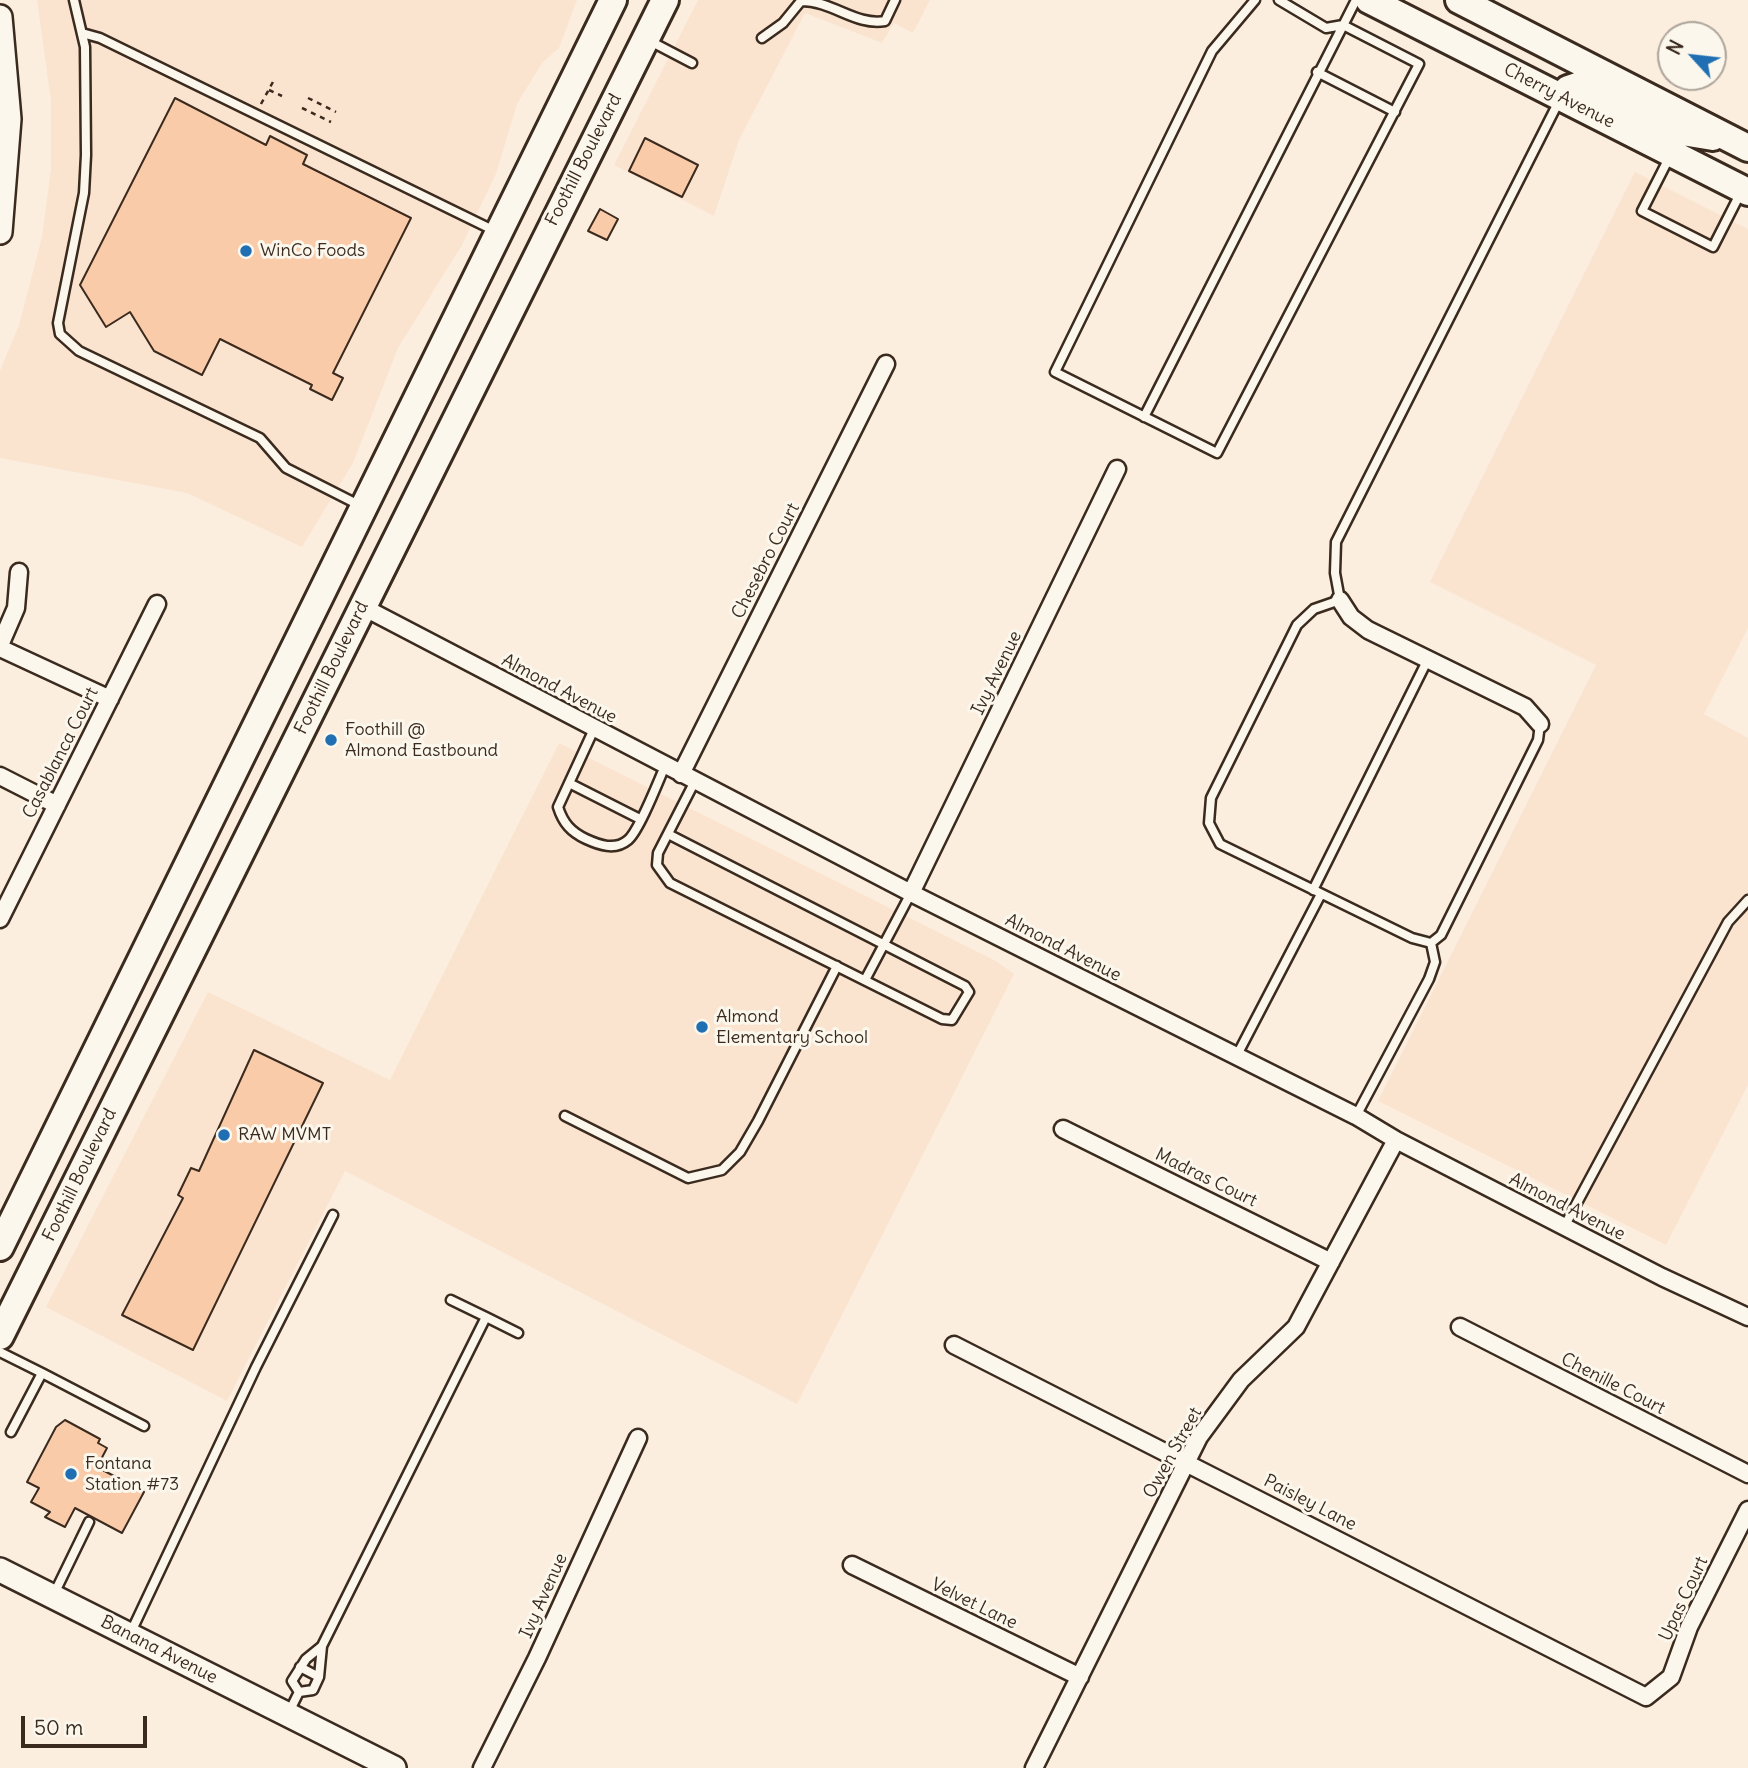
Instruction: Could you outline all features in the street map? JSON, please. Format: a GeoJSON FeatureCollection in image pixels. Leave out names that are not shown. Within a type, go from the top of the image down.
{"type":"FeatureCollection","features":[{"type":"Feature","properties":{"kind":"main road"},"geometry":{"type":"LineString","coordinates":[[0,1247],[501,234],[613,0]]}},
{"type":"Feature","properties":{"kind":"main road","name":"Foothill Boulevard"},"geometry":{"type":"LineString","coordinates":[[0,1336],[665,0]]}},
{"type":"Feature","properties":{"kind":"main road","name":"Cherry Avenue"},"geometry":{"type":"LineString","coordinates":[[1369,0],[1745,191]]}},
{"type":"Feature","properties":{"kind":"main road"},"geometry":{"type":"LineString","coordinates":[[1459,0],[1737,142]]}},
{"type":"Feature","properties":{"kind":"main road"},"geometry":{"type":"LineString","coordinates":[[1561,97],[1568,89],[1580,85],[1670,130],[1737,142]]}},
{"type":"Feature","properties":{"kind":"main road"},"geometry":{"type":"LineString","coordinates":[[456,417],[461,370],[515,259],[515,243],[501,234]]}},
{"type":"Feature","properties":{"kind":"street"},"geometry":{"type":"LineString","coordinates":[[0,17],[8,89],[9,140],[0,232]]}},
{"type":"Feature","properties":{"kind":"street","name":"Chesebro Court"},"geometry":{"type":"LineString","coordinates":[[688,778],[886,364]]}},
{"type":"Feature","properties":{"kind":"street","name":"Ivy Avenue"},"geometry":{"type":"LineString","coordinates":[[911,893],[1117,469]]}},
{"type":"Feature","properties":{"kind":"street"},"geometry":{"type":"LineString","coordinates":[[19,572],[16,608],[0,647],[110,699]]}},
{"type":"Feature","properties":{"kind":"street"},"geometry":{"type":"LineString","coordinates":[[1340,600],[1351,617],[1368,630],[1525,707],[1540,724]]}},
{"type":"Feature","properties":{"kind":"street","name":"Casablanca Court"},"geometry":{"type":"LineString","coordinates":[[0,919],[157,604]]}},
{"type":"Feature","properties":{"kind":"street","name":"Almond Avenue"},"geometry":{"type":"LineString","coordinates":[[363,607],[911,893],[1356,1116],[1396,1140],[1564,1227],[1748,1317]]}},
{"type":"Feature","properties":{"kind":"street"},"geometry":{"type":"LineString","coordinates":[[0,776],[57,805]]}},
{"type":"Feature","properties":{"kind":"street","name":"Madras Court"},"geometry":{"type":"LineString","coordinates":[[1063,1129],[1331,1262]]}},
{"type":"Feature","properties":{"kind":"street","name":"Owen Street"},"geometry":{"type":"LineString","coordinates":[[1034,1768],[1199,1437],[1241,1380],[1296,1327],[1396,1140]]}},
{"type":"Feature","properties":{"kind":"street","name":"Chenille Court"},"geometry":{"type":"LineString","coordinates":[[1460,1327],[1748,1475]]}},
{"type":"Feature","properties":{"kind":"street","name":"Paisley Lane"},"geometry":{"type":"LineString","coordinates":[[954,1345],[1647,1697]]}},
{"type":"Feature","properties":{"kind":"street","name":"Ivy Avenue"},"geometry":{"type":"LineString","coordinates":[[482,1768],[537,1658],[638,1438]]}},
{"type":"Feature","properties":{"kind":"street","name":"Upas Court"},"geometry":{"type":"LineString","coordinates":[[1647,1697],[1671,1677],[1689,1627],[1748,1510]]}},
{"type":"Feature","properties":{"kind":"street","name":"Velvet Lane"},"geometry":{"type":"LineString","coordinates":[[852,1565],[1080,1677]]}},
{"type":"Feature","properties":{"kind":"street","name":"Banana Avenue"},"geometry":{"type":"LineString","coordinates":[[0,1570],[394,1768]]}},
{"type":"Feature","properties":{"kind":"lane"},"geometry":{"type":"LineString","coordinates":[[74,0],[82,33],[86,74],[84,192],[58,323],[60,334],[79,351],[260,438],[286,468],[365,509]]}},
{"type":"Feature","properties":{"kind":"lane"},"geometry":{"type":"LineString","coordinates":[[762,37],[783,23],[801,1],[821,1],[869,24],[885,21],[895,0]]}},
{"type":"Feature","properties":{"kind":"lane"},"geometry":{"type":"LineString","coordinates":[[1255,0],[1212,51],[1055,372],[1217,453],[1419,64],[1343,25],[1326,28],[1279,0]]}},
{"type":"Feature","properties":{"kind":"lane"},"geometry":{"type":"LineString","coordinates":[[1144,417],[1317,72],[1356,0]]}},
{"type":"Feature","properties":{"kind":"lane"},"geometry":{"type":"LineString","coordinates":[[82,33],[100,38],[501,234]]}},
{"type":"Feature","properties":{"kind":"lane"},"geometry":{"type":"LineString","coordinates":[[645,39],[692,63]]}},
{"type":"Feature","properties":{"kind":"lane"},"geometry":{"type":"LineString","coordinates":[[1317,72],[1395,112]]}},
{"type":"Feature","properties":{"kind":"lane"},"geometry":{"type":"LineString","coordinates":[[1540,724],[1538,740],[1441,936],[1431,943],[1412,938],[1220,844],[1209,823],[1211,797],[1297,625],[1314,609],[1340,600],[1335,573],[1336,542],[1561,97]]}},
{"type":"Feature","properties":{"kind":"lane"},"geometry":{"type":"LineString","coordinates":[[1672,153],[1642,211],[1713,247],[1745,191]]}},
{"type":"Feature","properties":{"kind":"lane"},"geometry":{"type":"LineString","coordinates":[[1236,1057],[1427,659]]}},
{"type":"Feature","properties":{"kind":"lane"},"geometry":{"type":"LineString","coordinates":[[594,729],[558,807],[562,821],[576,834],[597,845],[614,847],[628,840],[665,766]]}},
{"type":"Feature","properties":{"kind":"lane"},"geometry":{"type":"LineString","coordinates":[[668,834],[965,986],[969,992],[963,1005],[952,1020],[942,1019],[670,883],[657,865],[658,853],[668,834],[688,778]]}},
{"type":"Feature","properties":{"kind":"lane"},"geometry":{"type":"LineString","coordinates":[[569,783],[640,819]]}},
{"type":"Feature","properties":{"kind":"lane"},"geometry":{"type":"LineString","coordinates":[[865,980],[911,893]]}},
{"type":"Feature","properties":{"kind":"lane"},"geometry":{"type":"LineString","coordinates":[[1564,1227],[1728,922],[1748,900]]}},
{"type":"Feature","properties":{"kind":"lane"},"geometry":{"type":"LineString","coordinates":[[1356,1116],[1429,979],[1436,962],[1431,943]]}},
{"type":"Feature","properties":{"kind":"lane"},"geometry":{"type":"LineString","coordinates":[[565,1116],[688,1178],[722,1170],[740,1152],[758,1121],[837,966]]}},
{"type":"Feature","properties":{"kind":"lane"},"geometry":{"type":"LineString","coordinates":[[130,1635],[256,1367],[333,1215]]}},
{"type":"Feature","properties":{"kind":"lane"},"geometry":{"type":"LineString","coordinates":[[451,1300],[518,1334]]}},
{"type":"Feature","properties":{"kind":"lane"},"geometry":{"type":"LineString","coordinates":[[299,1692],[292,1681],[300,1667],[322,1646],[486,1317]]}},
{"type":"Feature","properties":{"kind":"lane"},"geometry":{"type":"LineString","coordinates":[[0,1352],[144,1426]]}},
{"type":"Feature","properties":{"kind":"lane"},"geometry":{"type":"LineString","coordinates":[[11,1432],[42,1373]]}},
{"type":"Feature","properties":{"kind":"lane"},"geometry":{"type":"LineString","coordinates":[[52,1596],[89,1522]]}},
{"type":"Feature","properties":{"kind":"lane"},"geometry":{"type":"LineString","coordinates":[[299,1692],[313,1690],[319,1677],[322,1646]]}},
{"type":"Feature","properties":{"kind":"lane"},"geometry":{"type":"LineString","coordinates":[[300,1667],[319,1677]]}},
{"type":"Feature","properties":{"kind":"lane"},"geometry":{"type":"LineString","coordinates":[[288,1715],[299,1692]]}},
{"type":"Feature","properties":{"kind":"path"},"geometry":{"type":"LineString","coordinates":[[268,90],[282,96]]}},
{"type":"Feature","properties":{"kind":"path"},"geometry":{"type":"LineString","coordinates":[[308,98],[336,112]]}},
{"type":"Feature","properties":{"kind":"path"},"geometry":{"type":"LineString","coordinates":[[302,108],[331,122]]}},
{"type":"Feature","properties":{"kind":"shaded area"},"geometry":{"type":"Polygon","coordinates":[[[37,0],[577,0],[559,48],[542,63],[517,104],[496,174],[462,245],[398,348],[353,463],[302,547],[187,493],[0,458],[0,371],[19,325],[42,237],[51,168],[51,101],[37,0]]]}},
{"type":"Feature","properties":{"kind":"shaded area"},"geometry":{"type":"Polygon","coordinates":[[[698,0],[930,0],[913,33],[894,23],[882,43],[805,13],[739,140],[714,216],[614,165],[698,0]]]}},
{"type":"Feature","properties":{"kind":"shaded area"},"geometry":{"type":"Polygon","coordinates":[[[1635,172],[1748,229],[1748,628],[1704,714],[1748,738],[1748,1085],[1666,1245],[1378,1101],[1596,665],[1430,582],[1635,172]]]}},
{"type":"Feature","properties":{"kind":"shaded area","name":"Almond Elementary School"},"geometry":{"type":"Polygon","coordinates":[[[559,743],[996,961],[1014,974],[797,1404],[345,1171],[227,1401],[46,1307],[208,992],[390,1080],[559,743]]]}},
{"type":"Feature","properties":{"kind":"building","name":"WinCo Foods"},"geometry":{"type":"Polygon","coordinates":[[[175,98],[266,145],[270,136],[307,155],[303,164],[411,218],[333,373],[343,378],[332,400],[310,389],[312,385],[220,339],[202,375],[154,351],[130,312],[106,327],[80,285],[175,98]]]}},
{"type":"Feature","properties":{"kind":"building"},"geometry":{"type":"Polygon","coordinates":[[[645,138],[698,165],[682,197],[629,171],[645,138]]]}},
{"type":"Feature","properties":{"kind":"building"},"geometry":{"type":"Polygon","coordinates":[[[600,209],[618,219],[607,240],[588,231],[600,209]]]}},
{"type":"Feature","properties":{"kind":"building"},"geometry":{"type":"Polygon","coordinates":[[[254,1050],[323,1083],[193,1350],[122,1315],[183,1198],[178,1195],[191,1168],[199,1171],[254,1050]]]}},
{"type":"Feature","properties":{"kind":"building","name":"Fontana Station #73"},"geometry":{"type":"Polygon","coordinates":[[[65,1420],[100,1439],[98,1443],[107,1448],[97,1467],[144,1492],[122,1533],[75,1508],[65,1527],[45,1517],[50,1512],[31,1502],[39,1488],[27,1482],[56,1427],[65,1420]]]}},
{"type":"Feature","properties":{"kind":"place","name":"WinCo Foods"},"geometry":{"type":"Point","coordinates":[246,251]}},
{"type":"Feature","properties":{"kind":"place","name":"Foothill @ Almond Eastbound"},"geometry":{"type":"Point","coordinates":[331,740]}},
{"type":"Feature","properties":{"kind":"place","name":"Almond Elementary School"},"geometry":{"type":"Point","coordinates":[702,1027]}},
{"type":"Feature","properties":{"kind":"place","name":"RAW MVMT"},"geometry":{"type":"Point","coordinates":[224,1135]}},
{"type":"Feature","properties":{"kind":"place","name":"Fontana Station #73"},"geometry":{"type":"Point","coordinates":[71,1474]}}]}
